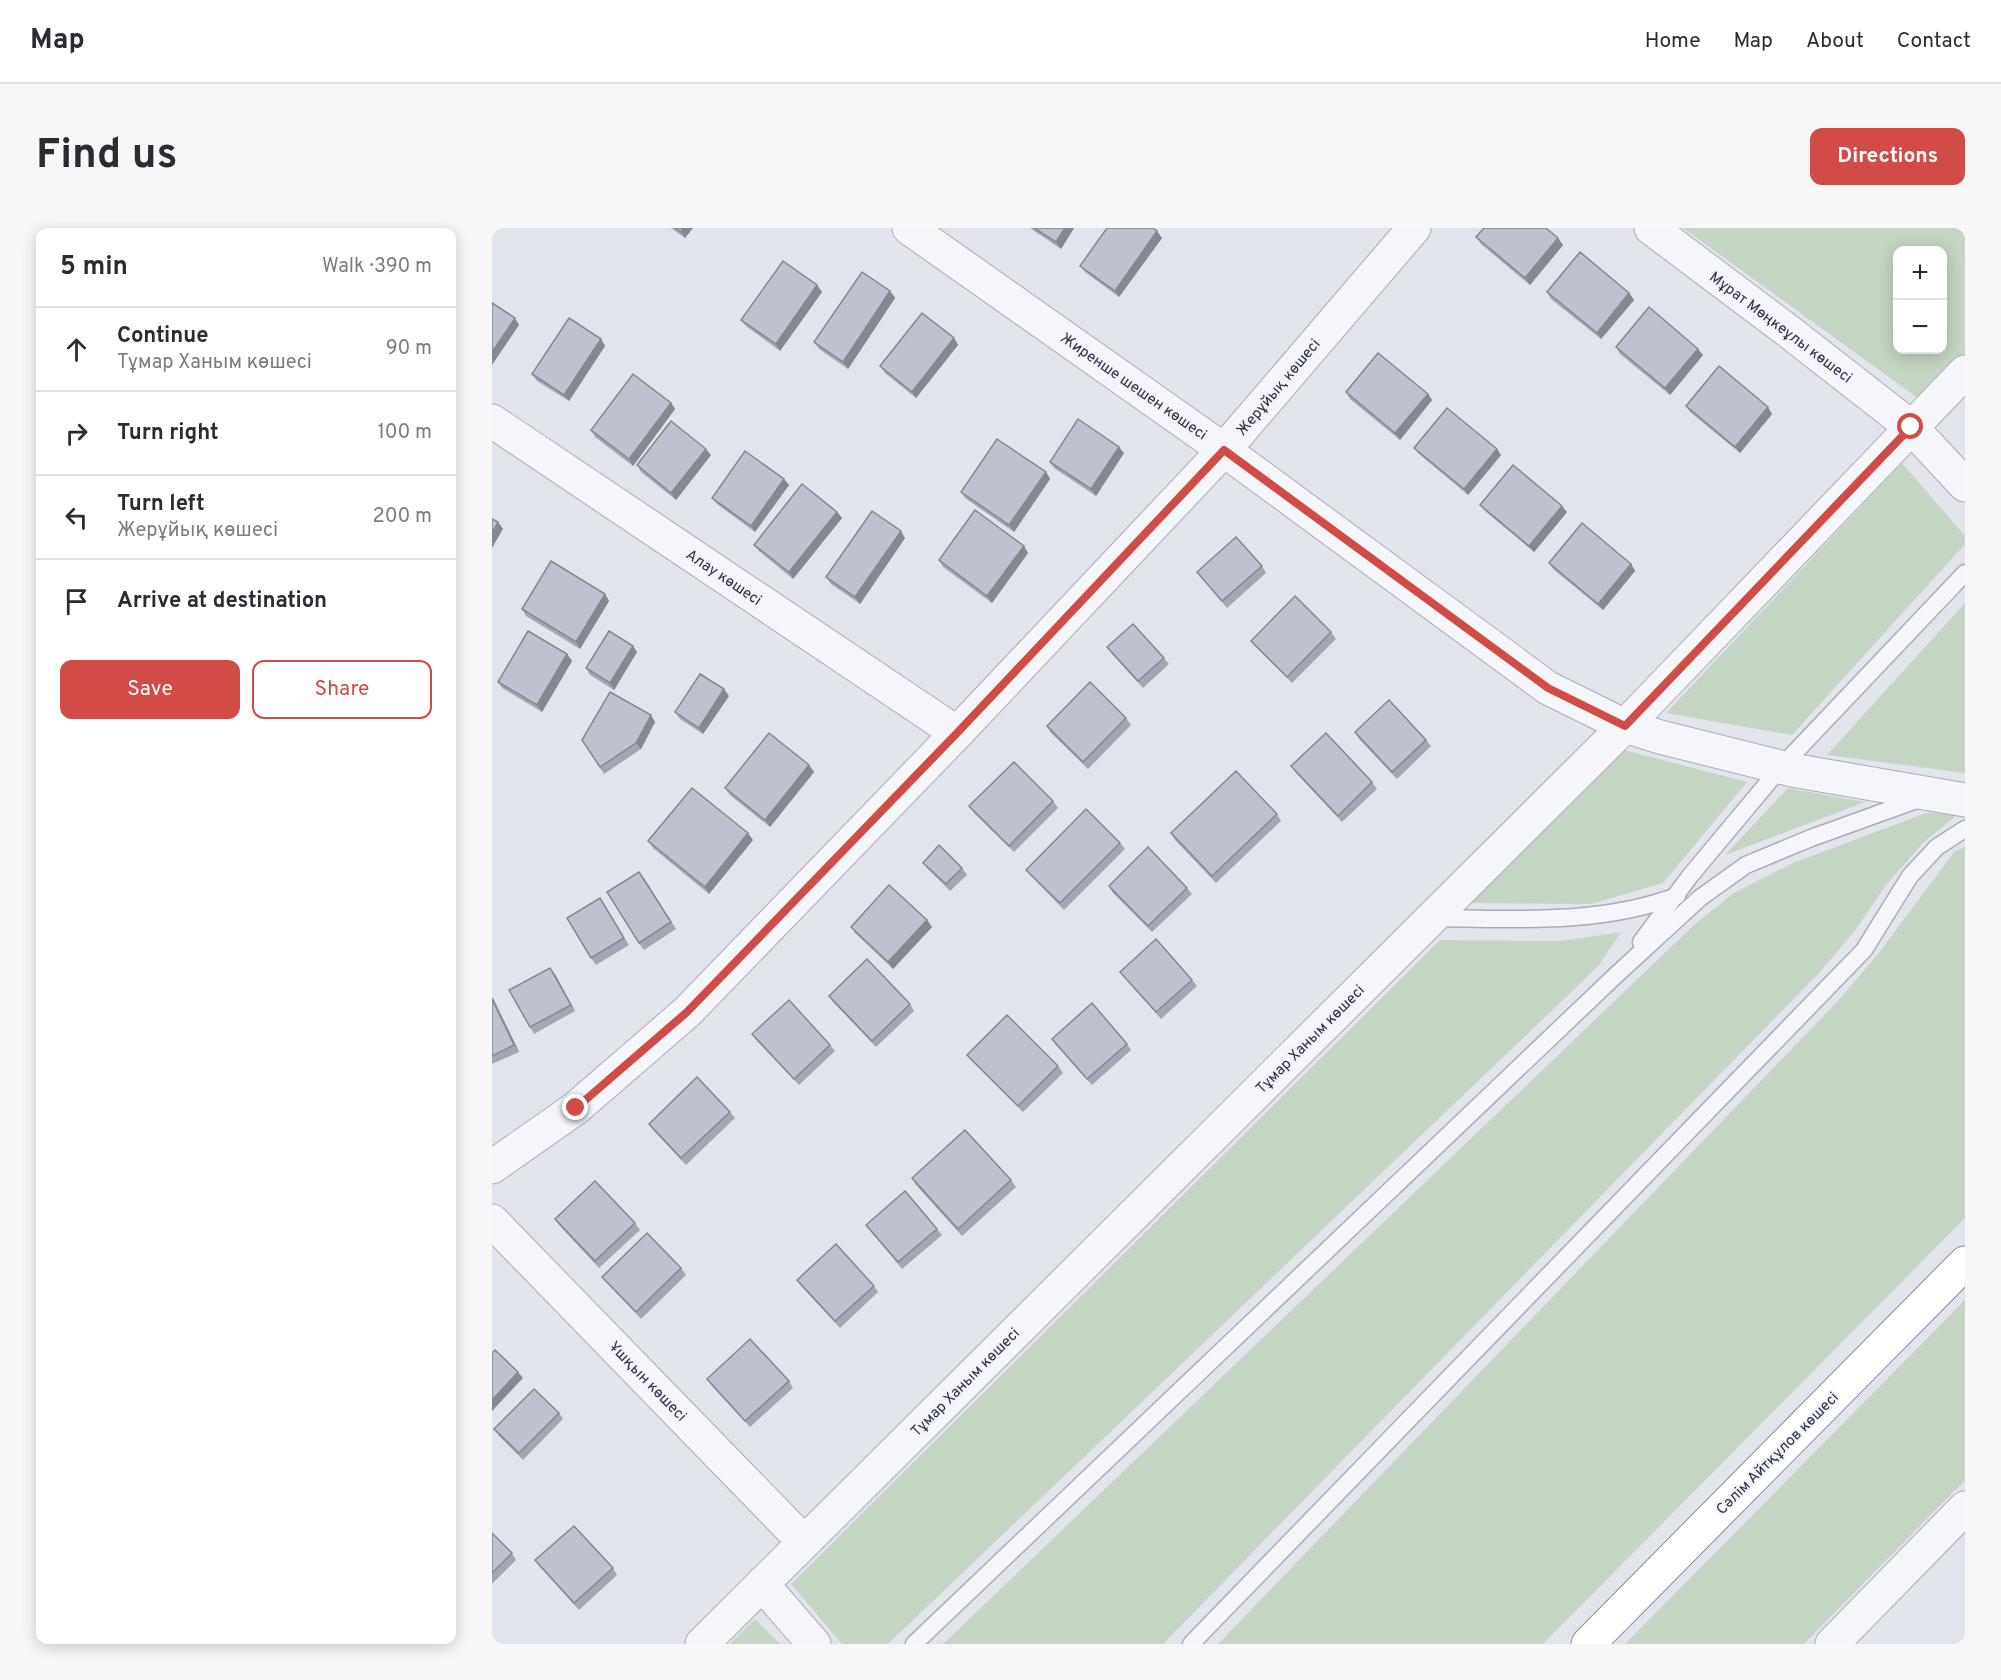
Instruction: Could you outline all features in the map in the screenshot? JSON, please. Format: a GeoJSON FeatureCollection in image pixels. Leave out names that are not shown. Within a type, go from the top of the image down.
{"type":"FeatureCollection","features":[{"type":"Feature","properties":{"kind":"highway","name":"Сәлім Айтқұлов көшесі"},"geometry":{"type":"LineString","coordinates":[[1588,1644],[1965,1263]]}},
{"type":"Feature","properties":{"kind":"street","name":"Жиренше шешен көшесі"},"geometry":{"type":"LineString","coordinates":[[909,228],[1224,450],[1548,688],[1625,726],[1660,737],[1781,767],[1965,800]]}},
{"type":"Feature","properties":{"kind":"street","name":"Жерұйық көшесі"},"geometry":{"type":"LineString","coordinates":[[492,1167],[576,1108],[687,1012],[957,733],[1224,450],[1414,228]]}},
{"type":"Feature","properties":{"kind":"street","name":"Мұрат Мөңкеұлы көшесі"},"geometry":{"type":"LineString","coordinates":[[1651,228],[1911,427],[1965,485]]}},
{"type":"Feature","properties":{"kind":"street","name":"Тұмар Ханым көшесі"},"geometry":{"type":"LineString","coordinates":[[702,1644],[1625,726],[1965,372]]}},
{"type":"Feature","properties":{"kind":"street","name":"Алау көшесі"},"geometry":{"type":"LineString","coordinates":[[492,421],[957,733]]}},
{"type":"Feature","properties":{"kind":"street","name":"Ұшқын көшесі"},"geometry":{"type":"LineString","coordinates":[[492,1221],[804,1542]]}},
{"type":"Feature","properties":{"kind":"street"},"geometry":{"type":"LineString","coordinates":[[1832,1644],[1965,1508]]}},
{"type":"Feature","properties":{"kind":"street"},"geometry":{"type":"LineString","coordinates":[[762,1584],[781,1609],[814,1644]]}},
{"type":"Feature","properties":{"kind":"lane"},"geometry":{"type":"LineString","coordinates":[[1616,976],[1674,897],[1781,767],[1965,573]]}},
{"type":"Feature","properties":{"kind":"lane"},"geometry":{"type":"LineString","coordinates":[[1432,918],[1530,919],[1607,915],[1674,897],[1811,838],[1931,794]]}},
{"type":"Feature","properties":{"kind":"lane"},"geometry":{"type":"LineString","coordinates":[[1191,1644],[1864,950],[1910,876],[1937,847],[1965,829]]}},
{"type":"Feature","properties":{"kind":"lane"},"geometry":{"type":"LineString","coordinates":[[914,1644],[1616,976],[1700,898],[1746,865]]}},
{"type":"Feature","properties":{"kind":"green space"},"geometry":{"type":"Polygon","coordinates":[[[1683,228],[1965,228],[1965,372],[1930,407],[1683,228]]]}},
{"type":"Feature","properties":{"kind":"green space"},"geometry":{"type":"Polygon","coordinates":[[[1902,463],[1965,536],[1965,544],[1792,735],[1666,713],[1902,463]]]}},
{"type":"Feature","properties":{"kind":"green space"},"geometry":{"type":"Polygon","coordinates":[[[1965,603],[1965,773],[1827,755],[1965,603]]]}},
{"type":"Feature","properties":{"kind":"green space"},"geometry":{"type":"Polygon","coordinates":[[[1624,750],[1747,782],[1663,883],[1591,904],[1471,903],[1624,750]]]}},
{"type":"Feature","properties":{"kind":"green space"},"geometry":{"type":"Polygon","coordinates":[[[1788,788],[1865,802],[1725,855],[1788,788]]]}},
{"type":"Feature","properties":{"kind":"green space"},"geometry":{"type":"Polygon","coordinates":[[[1926,813],[1958,814],[1923,843],[1886,885],[1854,932],[1818,974],[1163,1644],[943,1644],[1695,924],[1734,893],[1793,863],[1926,813]]]}},
{"type":"Feature","properties":{"kind":"green space"},"geometry":{"type":"Polygon","coordinates":[[[1965,847],[1965,1218],[1543,1644],[1218,1644],[1837,1002],[1878,954],[1955,851],[1965,847]]]}},
{"type":"Feature","properties":{"kind":"green space"},"geometry":{"type":"Polygon","coordinates":[[[1621,932],[1599,965],[1563,1000],[888,1644],[842,1644],[791,1584],[1440,940],[1561,941],[1621,932]]]}},
{"type":"Feature","properties":{"kind":"green space"},"geometry":{"type":"Polygon","coordinates":[[[1965,1300],[1965,1480],[1804,1644],[1625,1644],[1965,1300]]]}},
{"type":"Feature","properties":{"kind":"green space"},"geometry":{"type":"Polygon","coordinates":[[[755,1619],[780,1644],[730,1644],[755,1619]]]}},
{"type":"Feature","properties":{"kind":"building"},"geometry":{"type":"Polygon","coordinates":[[[1034,228],[1065,228],[1056,242],[1034,228]]]}},
{"type":"Feature","properties":{"kind":"building"},"geometry":{"type":"Polygon","coordinates":[[[1107,228],[1153,228],[1157,231],[1115,291],[1080,266],[1107,228]]]}},
{"type":"Feature","properties":{"kind":"building"},"geometry":{"type":"Polygon","coordinates":[[[1484,228],[1546,228],[1558,238],[1525,278],[1476,237],[1484,228]]]}},
{"type":"Feature","properties":{"kind":"building"},"geometry":{"type":"Polygon","coordinates":[[[1580,252],[1629,293],[1597,333],[1547,292],[1580,252]]]}},
{"type":"Feature","properties":{"kind":"building"},"geometry":{"type":"Polygon","coordinates":[[[783,261],[817,285],[776,344],[741,320],[783,261]]]}},
{"type":"Feature","properties":{"kind":"building"},"geometry":{"type":"Polygon","coordinates":[[[862,272],[890,291],[843,362],[814,342],[862,272]]]}},
{"type":"Feature","properties":{"kind":"building"},"geometry":{"type":"Polygon","coordinates":[[[492,303],[515,318],[492,352],[492,303]]]}},
{"type":"Feature","properties":{"kind":"building"},"geometry":{"type":"Polygon","coordinates":[[[1649,307],[1698,349],[1665,388],[1616,347],[1649,307]]]}},
{"type":"Feature","properties":{"kind":"building"},"geometry":{"type":"Polygon","coordinates":[[[922,313],[954,338],[912,392],[880,366],[922,313]]]}},
{"type":"Feature","properties":{"kind":"building"},"geometry":{"type":"Polygon","coordinates":[[[569,318],[601,339],[564,395],[532,374],[569,318]]]}},
{"type":"Feature","properties":{"kind":"building"},"geometry":{"type":"Polygon","coordinates":[[[1378,353],[1428,394],[1395,433],[1346,392],[1378,353]]]}},
{"type":"Feature","properties":{"kind":"building"},"geometry":{"type":"Polygon","coordinates":[[[1719,366],[1768,407],[1735,447],[1686,406],[1719,366]]]}},
{"type":"Feature","properties":{"kind":"building"},"geometry":{"type":"Polygon","coordinates":[[[633,374],[671,403],[629,459],[591,430],[633,374]]]}},
{"type":"Feature","properties":{"kind":"building"},"geometry":{"type":"Polygon","coordinates":[[[1447,408],[1497,449],[1464,489],[1414,448],[1447,408]]]}},
{"type":"Feature","properties":{"kind":"building"},"geometry":{"type":"Polygon","coordinates":[[[1078,419],[1119,447],[1091,489],[1050,462],[1078,419]]]}},
{"type":"Feature","properties":{"kind":"building"},"geometry":{"type":"Polygon","coordinates":[[[671,421],[706,449],[671,493],[637,465],[671,421]]]}},
{"type":"Feature","properties":{"kind":"building"},"geometry":{"type":"Polygon","coordinates":[[[997,439],[1046,472],[1009,525],[961,492],[997,439]]]}},
{"type":"Feature","properties":{"kind":"building"},"geometry":{"type":"Polygon","coordinates":[[[745,451],[784,479],[751,526],[712,498],[745,451]]]}},
{"type":"Feature","properties":{"kind":"building"},"geometry":{"type":"Polygon","coordinates":[[[1513,465],[1562,506],[1529,546],[1480,505],[1513,465]]]}},
{"type":"Feature","properties":{"kind":"building"},"geometry":{"type":"Polygon","coordinates":[[[802,484],[837,512],[789,572],[754,545],[802,484]]]}},
{"type":"Feature","properties":{"kind":"building"},"geometry":{"type":"Polygon","coordinates":[[[975,510],[1024,546],[987,596],[939,560],[975,510]]]}},
{"type":"Feature","properties":{"kind":"building"},"geometry":{"type":"Polygon","coordinates":[[[872,511],[901,531],[855,597],[826,577],[872,511]]]}},
{"type":"Feature","properties":{"kind":"building"},"geometry":{"type":"Polygon","coordinates":[[[492,519],[498,522],[492,533],[492,519]]]}},
{"type":"Feature","properties":{"kind":"building"},"geometry":{"type":"Polygon","coordinates":[[[1582,523],[1631,564],[1598,604],[1549,563],[1582,523]]]}},
{"type":"Feature","properties":{"kind":"building"},"geometry":{"type":"Polygon","coordinates":[[[1236,537],[1262,566],[1222,601],[1197,572],[1236,537]]]}},
{"type":"Feature","properties":{"kind":"building"},"geometry":{"type":"Polygon","coordinates":[[[551,561],[605,594],[576,642],[522,609],[551,561]]]}},
{"type":"Feature","properties":{"kind":"building"},"geometry":{"type":"Polygon","coordinates":[[[1295,596],[1331,632],[1287,677],[1251,641],[1295,596]]]}},
{"type":"Feature","properties":{"kind":"building"},"geometry":{"type":"Polygon","coordinates":[[[1133,624],[1164,658],[1138,681],[1107,647],[1133,624]]]}},
{"type":"Feature","properties":{"kind":"building"},"geometry":{"type":"Polygon","coordinates":[[[528,631],[567,654],[537,705],[498,682],[528,631]]]}},
{"type":"Feature","properties":{"kind":"building"},"geometry":{"type":"Polygon","coordinates":[[[609,631],[633,646],[610,683],[586,668],[609,631]]]}},
{"type":"Feature","properties":{"kind":"building"},"geometry":{"type":"Polygon","coordinates":[[[700,674],[724,689],[699,728],[675,712],[700,674]]]}},
{"type":"Feature","properties":{"kind":"building"},"geometry":{"type":"Polygon","coordinates":[[[1090,682],[1126,718],[1083,762],[1047,726],[1090,682]]]}},
{"type":"Feature","properties":{"kind":"building"},"geometry":{"type":"Polygon","coordinates":[[[610,692],[651,715],[636,743],[600,767],[582,740],[610,692]]]}},
{"type":"Feature","properties":{"kind":"building"},"geometry":{"type":"Polygon","coordinates":[[[1389,700],[1426,740],[1392,772],[1355,732],[1389,700]]]}},
{"type":"Feature","properties":{"kind":"building"},"geometry":{"type":"Polygon","coordinates":[[[769,733],[809,765],[765,820],[725,788],[769,733]]]}},
{"type":"Feature","properties":{"kind":"building"},"geometry":{"type":"Polygon","coordinates":[[[1326,733],[1372,782],[1338,816],[1291,766],[1326,733]]]}},
{"type":"Feature","properties":{"kind":"building"},"geometry":{"type":"Polygon","coordinates":[[[1014,762],[1053,801],[1009,846],[969,806],[1014,762]]]}},
{"type":"Feature","properties":{"kind":"building"},"geometry":{"type":"Polygon","coordinates":[[[1236,771],[1277,814],[1212,876],[1171,833],[1236,771]]]}},
{"type":"Feature","properties":{"kind":"building"},"geometry":{"type":"Polygon","coordinates":[[[692,788],[748,833],[705,887],[648,841],[692,788]]]}},
{"type":"Feature","properties":{"kind":"building"},"geometry":{"type":"Polygon","coordinates":[[[1086,809],[1120,843],[1060,903],[1026,870],[1086,809]]]}},
{"type":"Feature","properties":{"kind":"building"},"geometry":{"type":"Polygon","coordinates":[[[939,845],[962,868],[946,884],[923,863],[939,845]]]}},
{"type":"Feature","properties":{"kind":"building"},"geometry":{"type":"Polygon","coordinates":[[[1148,847],[1187,888],[1148,926],[1109,886],[1148,847]]]}},
{"type":"Feature","properties":{"kind":"building"},"geometry":{"type":"Polygon","coordinates":[[[639,872],[671,922],[639,943],[607,892],[639,872]]]}},
{"type":"Feature","properties":{"kind":"building"},"geometry":{"type":"Polygon","coordinates":[[[889,885],[927,920],[888,962],[851,927],[889,885]]]}},
{"type":"Feature","properties":{"kind":"building"},"geometry":{"type":"Polygon","coordinates":[[[600,898],[624,938],[591,958],[567,918],[600,898]]]}},
{"type":"Feature","properties":{"kind":"building"},"geometry":{"type":"Polygon","coordinates":[[[1156,939],[1192,980],[1156,1012],[1120,972],[1156,939]]]}},
{"type":"Feature","properties":{"kind":"building"},"geometry":{"type":"Polygon","coordinates":[[[867,959],[910,1004],[872,1041],[829,996],[867,959]]]}},
{"type":"Feature","properties":{"kind":"building"},"geometry":{"type":"Polygon","coordinates":[[[550,968],[571,1005],[530,1027],[509,990],[550,968]]]}},
{"type":"Feature","properties":{"kind":"building"},"geometry":{"type":"Polygon","coordinates":[[[492,999],[514,1045],[492,1056],[492,999]]]}},
{"type":"Feature","properties":{"kind":"building"},"geometry":{"type":"Polygon","coordinates":[[[789,1000],[830,1045],[794,1079],[752,1034],[789,1000]]]}},
{"type":"Feature","properties":{"kind":"building"},"geometry":{"type":"Polygon","coordinates":[[[1092,1003],[1127,1044],[1087,1079],[1052,1039],[1092,1003]]]}},
{"type":"Feature","properties":{"kind":"building"},"geometry":{"type":"Polygon","coordinates":[[[1007,1015],[1058,1066],[1018,1106],[967,1055],[1007,1015]]]}},
{"type":"Feature","properties":{"kind":"building"},"geometry":{"type":"Polygon","coordinates":[[[697,1077],[730,1112],[681,1158],[649,1124],[697,1077]]]}},
{"type":"Feature","properties":{"kind":"building"},"geometry":{"type":"Polygon","coordinates":[[[965,1130],[1011,1180],[958,1229],[912,1178],[965,1130]]]}},
{"type":"Feature","properties":{"kind":"building"},"geometry":{"type":"Polygon","coordinates":[[[595,1181],[635,1223],[595,1261],[555,1219],[595,1181]]]}},
{"type":"Feature","properties":{"kind":"building"},"geometry":{"type":"Polygon","coordinates":[[[905,1191],[937,1229],[898,1262],[866,1225],[905,1191]]]}},
{"type":"Feature","properties":{"kind":"building"},"geometry":{"type":"Polygon","coordinates":[[[647,1233],[681,1268],[636,1312],[602,1277],[647,1233]]]}},
{"type":"Feature","properties":{"kind":"building"},"geometry":{"type":"Polygon","coordinates":[[[836,1244],[874,1286],[835,1321],[797,1280],[836,1244]]]}},
{"type":"Feature","properties":{"kind":"building"},"geometry":{"type":"Polygon","coordinates":[[[750,1339],[789,1381],[745,1421],[707,1379],[750,1339]]]}},
{"type":"Feature","properties":{"kind":"building"},"geometry":{"type":"Polygon","coordinates":[[[495,1350],[518,1372],[492,1400],[492,1353],[495,1350]]]}},
{"type":"Feature","properties":{"kind":"building"},"geometry":{"type":"Polygon","coordinates":[[[534,1389],[559,1413],[519,1453],[494,1429],[534,1389]]]}},
{"type":"Feature","properties":{"kind":"building"},"geometry":{"type":"Polygon","coordinates":[[[574,1526],[613,1568],[574,1603],[535,1560],[574,1526]]]}},
{"type":"Feature","properties":{"kind":"building"},"geometry":{"type":"Polygon","coordinates":[[[492,1533],[512,1553],[492,1573],[492,1533]]]}},
{"type":"Feature","properties":{"kind":"route"},"geometry":{"type":"LineString","coordinates":[[576,1108],[687,1012],[957,733],[1224,450],[1548,688],[1625,726],[1911,427]]}}]}
